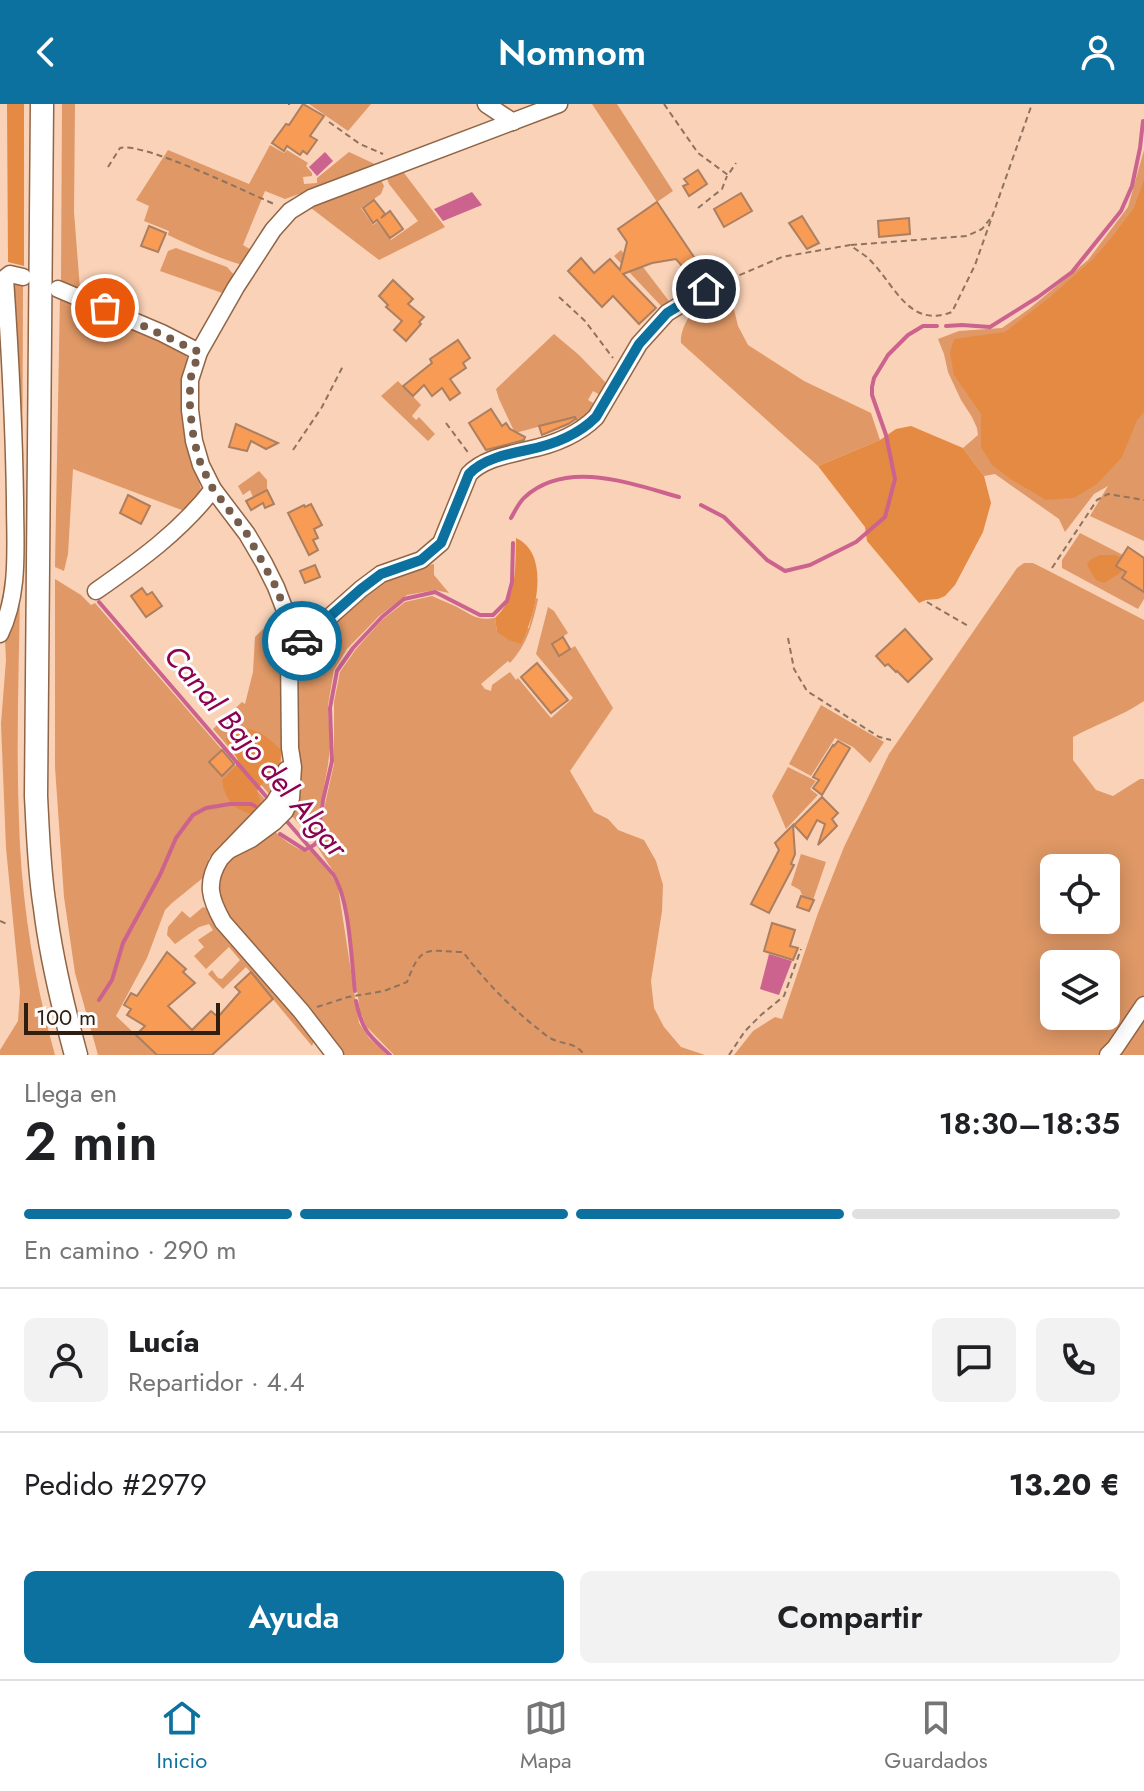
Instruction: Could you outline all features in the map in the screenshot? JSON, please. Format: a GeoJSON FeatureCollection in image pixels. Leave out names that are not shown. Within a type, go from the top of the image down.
{"type":"FeatureCollection","features":[{"type":"Feature","properties":{"kind":"highway"},"geometry":{"type":"LineString","coordinates":[[42,104],[36,796],[45,910],[76,1055]]}},
{"type":"Feature","properties":{"kind":"street"},"geometry":{"type":"LineString","coordinates":[[486,104],[513,122]]}},
{"type":"Feature","properties":{"kind":"street"},"geometry":{"type":"LineString","coordinates":[[335,1055],[223,922],[210,889],[213,870],[220,859],[274,803],[281,791],[290,748],[289,653],[286,613],[276,587],[247,534],[213,489],[201,465],[194,441],[190,380],[199,352],[236,287],[273,230],[290,211],[311,198],[559,104]]}},
{"type":"Feature","properties":{"kind":"street"},"geometry":{"type":"LineString","coordinates":[[0,634],[13,598],[16,560],[15,439],[5,278],[10,274],[23,277]]}},
{"type":"Feature","properties":{"kind":"street"},"geometry":{"type":"LineString","coordinates":[[58,289],[199,352]]}},
{"type":"Feature","properties":{"kind":"street"},"geometry":{"type":"LineString","coordinates":[[289,653],[381,574],[421,560],[441,543],[469,474],[476,467],[512,453],[567,438],[587,426],[596,417],[639,344],[667,313],[706,289]]}},
{"type":"Feature","properties":{"kind":"street"},"geometry":{"type":"LineString","coordinates":[[96,591],[169,536],[195,512],[213,489]]}},
{"type":"Feature","properties":{"kind":"street"},"geometry":{"type":"LineString","coordinates":[[1108,1055],[1144,1005]]}},
{"type":"Feature","properties":{"kind":"path"},"geometry":{"type":"LineString","coordinates":[[664,104],[698,153],[728,175]]}},
{"type":"Feature","properties":{"kind":"path"},"geometry":{"type":"LineString","coordinates":[[850,245],[869,259],[903,302],[914,311],[941,316],[952,312],[975,265],[1032,104]]}},
{"type":"Feature","properties":{"kind":"path"},"geometry":{"type":"LineString","coordinates":[[329,122],[360,144],[397,159],[399,165]]}},
{"type":"Feature","properties":{"kind":"path"},"geometry":{"type":"LineString","coordinates":[[108,167],[120,148],[128,146],[164,157],[290,211]]}},
{"type":"Feature","properties":{"kind":"path"},"geometry":{"type":"LineString","coordinates":[[698,208],[722,189],[736,163]]}},
{"type":"Feature","properties":{"kind":"path"},"geometry":{"type":"LineString","coordinates":[[706,289],[782,257],[850,245],[967,236],[982,229],[992,217]]}},
{"type":"Feature","properties":{"kind":"path"},"geometry":{"type":"LineString","coordinates":[[559,297],[585,321],[624,371]]}},
{"type":"Feature","properties":{"kind":"path"},"geometry":{"type":"LineString","coordinates":[[293,450],[322,407],[343,366]]}},
{"type":"Feature","properties":{"kind":"path"},"geometry":{"type":"LineString","coordinates":[[446,423],[460,439],[476,467]]}},
{"type":"Feature","properties":{"kind":"path"},"geometry":{"type":"LineString","coordinates":[[1052,568],[1097,500],[1108,494],[1144,500]]}},
{"type":"Feature","properties":{"kind":"path"},"geometry":{"type":"LineString","coordinates":[[927,602],[970,627]]}},
{"type":"Feature","properties":{"kind":"path"},"geometry":{"type":"LineString","coordinates":[[788,638],[794,669],[807,691],[879,737],[891,740]]}},
{"type":"Feature","properties":{"kind":"path"},"geometry":{"type":"LineString","coordinates":[[0,921],[7,924]]}},
{"type":"Feature","properties":{"kind":"path"},"geometry":{"type":"LineString","coordinates":[[729,1055],[745,1031],[784,996],[801,949]]}},
{"type":"Feature","properties":{"kind":"path"},"geometry":{"type":"LineString","coordinates":[[301,1011],[348,997],[395,988],[407,982],[413,966],[427,951],[463,952],[523,1017],[552,1040],[568,1042],[584,1055]]}},
{"type":"Feature","properties":{"kind":"shaded area"},"geometry":{"type":"Polygon","coordinates":[[[7,104],[24,104],[24,266],[8,262],[7,104]]]}},
{"type":"Feature","properties":{"kind":"shaded area"},"geometry":{"type":"Polygon","coordinates":[[[62,104],[75,104],[74,212],[80,289],[61,282],[62,104]]]}},
{"type":"Feature","properties":{"kind":"shaded area"},"geometry":{"type":"Polygon","coordinates":[[[309,104],[371,104],[348,131],[309,104]]]}},
{"type":"Feature","properties":{"kind":"shaded area"},"geometry":{"type":"Polygon","coordinates":[[[592,104],[617,104],[673,191],[657,202],[592,104]]]}},
{"type":"Feature","properties":{"kind":"shaded area"},"geometry":{"type":"Polygon","coordinates":[[[270,145],[284,153],[287,150],[308,163],[306,166],[312,176],[303,177],[304,184],[317,183],[317,178],[349,152],[379,166],[285,199],[265,191],[243,245],[253,251],[243,265],[168,235],[169,231],[144,221],[149,206],[136,200],[168,150],[249,184],[270,145]]]}},
{"type":"Feature","properties":{"kind":"shaded area"},"geometry":{"type":"Polygon","coordinates":[[[1144,150],[1144,541],[1090,516],[1108,486],[1094,494],[1065,532],[1059,519],[995,474],[984,476],[963,448],[978,435],[977,428],[948,372],[938,339],[959,331],[1002,328],[1088,260],[1128,207],[1144,150]]]}},
{"type":"Feature","properties":{"kind":"shaded area"},"geometry":{"type":"Polygon","coordinates":[[[325,152],[333,161],[317,176],[309,167],[325,152]]]}},
{"type":"Feature","properties":{"kind":"shaded area"},"geometry":{"type":"Polygon","coordinates":[[[401,169],[445,227],[379,260],[311,208],[380,178],[384,186],[381,194],[361,208],[373,225],[377,222],[391,240],[418,221],[386,176],[401,169]]]}},
{"type":"Feature","properties":{"kind":"shaded area"},"geometry":{"type":"Polygon","coordinates":[[[1144,180],[1144,412],[1137,420],[1122,457],[1097,484],[1074,498],[1046,500],[992,465],[981,447],[981,414],[954,375],[950,353],[954,339],[1005,332],[1049,298],[1094,258],[1112,237],[1134,208],[1144,180]]]}},
{"type":"Feature","properties":{"kind":"shaded area"},"geometry":{"type":"Polygon","coordinates":[[[472,192],[482,205],[443,221],[434,209],[472,192]]]}},
{"type":"Feature","properties":{"kind":"shaded area"},"geometry":{"type":"Polygon","coordinates":[[[176,248],[227,267],[235,276],[225,294],[160,271],[168,251],[176,248]]]}},
{"type":"Feature","properties":{"kind":"shaded area"},"geometry":{"type":"Polygon","coordinates":[[[621,250],[636,269],[643,267],[672,305],[665,310],[614,256],[621,250]]]}},
{"type":"Feature","properties":{"kind":"shaded area"},"geometry":{"type":"Polygon","coordinates":[[[10,282],[23,285],[22,548],[10,282]]]}},
{"type":"Feature","properties":{"kind":"shaded area"},"geometry":{"type":"Polygon","coordinates":[[[730,284],[738,326],[748,345],[804,381],[871,413],[880,440],[818,466],[681,343],[687,320],[698,304],[719,287],[730,284]]]}},
{"type":"Feature","properties":{"kind":"shaded area"},"geometry":{"type":"Polygon","coordinates":[[[60,296],[183,352],[187,357],[182,392],[183,425],[201,489],[187,512],[73,469],[68,554],[64,571],[55,567],[60,296]]]}},
{"type":"Feature","properties":{"kind":"shaded area"},"geometry":{"type":"Polygon","coordinates":[[[554,334],[609,386],[604,397],[593,391],[588,400],[595,406],[578,426],[575,417],[515,433],[496,389],[554,334]]]}},
{"type":"Feature","properties":{"kind":"shaded area"},"geometry":{"type":"Polygon","coordinates":[[[398,381],[421,405],[412,416],[416,420],[419,417],[435,434],[428,441],[381,396],[398,381]]]}},
{"type":"Feature","properties":{"kind":"shaded area"},"geometry":{"type":"Polygon","coordinates":[[[911,426],[963,448],[984,476],[991,503],[983,532],[955,585],[945,596],[919,603],[867,541],[865,527],[818,466],[880,440],[896,429],[911,426]]]}},
{"type":"Feature","properties":{"kind":"shaded area"},"geometry":{"type":"Polygon","coordinates":[[[259,471],[267,480],[267,490],[253,497],[250,490],[243,495],[238,486],[259,471]]]}},
{"type":"Feature","properties":{"kind":"shaded area"},"geometry":{"type":"Polygon","coordinates":[[[1080,533],[1123,555],[1116,566],[1126,572],[1122,578],[1144,592],[1138,609],[1062,568],[1062,560],[1080,533]]]}},
{"type":"Feature","properties":{"kind":"shaded area"},"geometry":{"type":"Polygon","coordinates":[[[516,538],[527,546],[537,571],[535,603],[521,644],[497,632],[495,618],[508,601],[511,591],[516,538]]]}},
{"type":"Feature","properties":{"kind":"shaded area"},"geometry":{"type":"Polygon","coordinates":[[[1100,555],[1116,555],[1126,561],[1127,566],[1104,583],[1096,580],[1087,565],[1100,555]]]}},
{"type":"Feature","properties":{"kind":"shaded area"},"geometry":{"type":"Polygon","coordinates":[[[1024,563],[1033,563],[1144,620],[1144,701],[1073,737],[1073,760],[1096,790],[1113,796],[1144,779],[1144,995],[1120,1032],[1099,1055],[734,1055],[753,1031],[775,1017],[782,1019],[844,847],[889,754],[1017,568],[1024,563]]]}},
{"type":"Feature","properties":{"kind":"shaded area"},"geometry":{"type":"Polygon","coordinates":[[[434,564],[434,575],[449,593],[435,590],[407,595],[379,616],[347,649],[334,670],[328,705],[328,765],[314,840],[290,814],[295,667],[299,653],[379,580],[434,564]]]}},
{"type":"Feature","properties":{"kind":"shaded area"},"geometry":{"type":"Polygon","coordinates":[[[55,579],[91,605],[95,603],[268,803],[209,858],[204,877],[165,910],[147,958],[116,1016],[157,1055],[98,1055],[75,973],[64,897],[55,767],[55,579]]]}},
{"type":"Feature","properties":{"kind":"shaded area"},"geometry":{"type":"Polygon","coordinates":[[[20,590],[20,851],[30,940],[55,1055],[0,1055],[18,1021],[20,992],[6,848],[1,724],[5,640],[20,590]]]}},
{"type":"Feature","properties":{"kind":"shaded area"},"geometry":{"type":"Polygon","coordinates":[[[432,596],[474,617],[495,618],[497,632],[529,628],[538,599],[531,625],[521,649],[510,663],[508,661],[481,684],[491,691],[492,685],[510,672],[551,718],[573,698],[536,654],[548,607],[568,633],[553,644],[559,656],[575,646],[613,708],[570,771],[594,812],[608,819],[618,830],[644,840],[656,861],[663,885],[651,981],[654,1008],[664,1027],[681,1047],[705,1055],[394,1055],[366,1026],[360,1010],[341,887],[317,846],[322,836],[323,813],[334,764],[334,702],[340,672],[382,620],[405,602],[432,596]]]}},
{"type":"Feature","properties":{"kind":"shaded area"},"geometry":{"type":"Polygon","coordinates":[[[279,613],[283,741],[277,784],[274,795],[270,795],[213,729],[242,702],[245,704],[253,672],[255,637],[279,613]]]}},
{"type":"Feature","properties":{"kind":"shaded area"},"geometry":{"type":"Polygon","coordinates":[[[821,705],[884,742],[870,763],[853,747],[835,738],[811,776],[789,764],[821,705]]]}},
{"type":"Feature","properties":{"kind":"shaded area"},"geometry":{"type":"Polygon","coordinates":[[[239,727],[262,734],[281,750],[276,770],[257,791],[262,808],[251,814],[230,802],[222,780],[238,760],[226,740],[228,733],[239,727]]]}},
{"type":"Feature","properties":{"kind":"shaded area"},"geometry":{"type":"Polygon","coordinates":[[[788,767],[816,781],[810,789],[818,795],[786,829],[772,796],[788,767]]]}},
{"type":"Feature","properties":{"kind":"shaded area"},"geometry":{"type":"Polygon","coordinates":[[[272,828],[292,845],[306,852],[310,850],[338,887],[359,1023],[387,1055],[344,1055],[227,914],[218,891],[220,874],[231,858],[272,828]]]}},
{"type":"Feature","properties":{"kind":"shaded area"},"geometry":{"type":"Polygon","coordinates":[[[801,854],[826,862],[813,900],[803,897],[800,890],[791,885],[801,854]]]}},
{"type":"Feature","properties":{"kind":"shaded area"},"geometry":{"type":"Polygon","coordinates":[[[203,907],[209,909],[314,1041],[312,1046],[246,967],[223,989],[208,974],[212,970],[222,979],[240,960],[229,947],[206,969],[194,956],[204,947],[198,940],[213,930],[209,924],[199,927],[175,944],[167,935],[168,927],[182,911],[190,918],[203,907]]]}},
{"type":"Feature","properties":{"kind":"shaded area"},"geometry":{"type":"Polygon","coordinates":[[[769,954],[792,961],[779,995],[760,989],[769,954]]]}},
{"type":"Feature","properties":{"kind":"shaded area"},"geometry":{"type":"Polygon","coordinates":[[[1144,1014],[1144,1055],[1111,1055],[1144,1014]]]}},
{"type":"Feature","properties":{"kind":"building"},"geometry":{"type":"Polygon","coordinates":[[[303,104],[324,116],[310,136],[317,140],[307,154],[303,151],[300,155],[287,146],[284,151],[272,143],[303,104]]]}},
{"type":"Feature","properties":{"kind":"building"},"geometry":{"type":"Polygon","coordinates":[[[698,170],[707,184],[689,196],[683,186],[688,184],[684,179],[698,170]]]}},
{"type":"Feature","properties":{"kind":"building"},"geometry":{"type":"Polygon","coordinates":[[[741,193],[752,211],[724,227],[714,209],[741,193]]]}},
{"type":"Feature","properties":{"kind":"building"},"geometry":{"type":"Polygon","coordinates":[[[374,200],[385,214],[381,218],[390,211],[403,229],[390,238],[377,220],[373,223],[363,208],[374,200]]]}},
{"type":"Feature","properties":{"kind":"building"},"geometry":{"type":"Polygon","coordinates":[[[657,202],[708,278],[696,282],[676,259],[652,263],[623,274],[656,308],[639,324],[613,296],[602,307],[568,271],[581,258],[594,273],[610,259],[620,270],[627,242],[618,229],[657,202]]]}},
{"type":"Feature","properties":{"kind":"building"},"geometry":{"type":"Polygon","coordinates":[[[802,216],[819,243],[807,249],[789,223],[802,216]]]}},
{"type":"Feature","properties":{"kind":"building"},"geometry":{"type":"Polygon","coordinates":[[[909,218],[910,234],[879,237],[878,221],[909,218]]]}},
{"type":"Feature","properties":{"kind":"building"},"geometry":{"type":"Polygon","coordinates":[[[149,226],[166,233],[158,252],[141,246],[149,226]]]}},
{"type":"Feature","properties":{"kind":"building"},"geometry":{"type":"Polygon","coordinates":[[[393,280],[413,299],[408,304],[424,317],[406,341],[394,330],[402,321],[379,296],[393,280]]]}},
{"type":"Feature","properties":{"kind":"building"},"geometry":{"type":"Polygon","coordinates":[[[458,340],[470,358],[463,363],[466,368],[450,379],[460,393],[450,400],[442,388],[432,396],[424,385],[413,396],[403,386],[432,363],[430,359],[458,340]]]}},
{"type":"Feature","properties":{"kind":"building"},"geometry":{"type":"Polygon","coordinates":[[[491,409],[502,426],[506,423],[510,429],[525,437],[524,440],[486,450],[469,423],[491,409]]]}},
{"type":"Feature","properties":{"kind":"building"},"geometry":{"type":"Polygon","coordinates":[[[575,417],[568,424],[542,435],[539,426],[575,417]]]}},
{"type":"Feature","properties":{"kind":"building"},"geometry":{"type":"Polygon","coordinates":[[[236,424],[278,443],[266,449],[251,441],[247,451],[229,447],[236,424]]]}},
{"type":"Feature","properties":{"kind":"building"},"geometry":{"type":"Polygon","coordinates":[[[267,490],[274,504],[265,508],[263,503],[251,510],[246,501],[267,490]]]}},
{"type":"Feature","properties":{"kind":"building"},"geometry":{"type":"Polygon","coordinates":[[[128,495],[150,506],[141,524],[120,513],[128,495]]]}},
{"type":"Feature","properties":{"kind":"building"},"geometry":{"type":"Polygon","coordinates":[[[311,504],[322,525],[314,529],[318,538],[313,540],[318,550],[309,555],[288,513],[311,504]]]}},
{"type":"Feature","properties":{"kind":"building"},"geometry":{"type":"Polygon","coordinates":[[[1128,547],[1144,558],[1144,592],[1122,578],[1126,572],[1116,566],[1128,547]]]}},
{"type":"Feature","properties":{"kind":"building"},"geometry":{"type":"Polygon","coordinates":[[[315,565],[320,577],[305,583],[300,571],[315,565]]]}},
{"type":"Feature","properties":{"kind":"building"},"geometry":{"type":"Polygon","coordinates":[[[142,588],[147,595],[152,592],[162,606],[146,617],[131,596],[142,588]]]}},
{"type":"Feature","properties":{"kind":"building"},"geometry":{"type":"Polygon","coordinates":[[[905,629],[932,659],[908,682],[876,656],[905,629]]]}},
{"type":"Feature","properties":{"kind":"building"},"geometry":{"type":"Polygon","coordinates":[[[563,637],[570,649],[559,656],[552,644],[563,637]]]}},
{"type":"Feature","properties":{"kind":"building"},"geometry":{"type":"Polygon","coordinates":[[[537,663],[568,700],[551,713],[521,677],[537,663]]]}},
{"type":"Feature","properties":{"kind":"building"},"geometry":{"type":"Polygon","coordinates":[[[838,741],[850,748],[822,795],[813,788],[819,780],[813,777],[838,741]]]}},
{"type":"Feature","properties":{"kind":"building"},"geometry":{"type":"Polygon","coordinates":[[[222,750],[234,764],[222,776],[209,762],[222,750]]]}},
{"type":"Feature","properties":{"kind":"building"},"geometry":{"type":"Polygon","coordinates":[[[822,797],[838,813],[832,819],[837,826],[818,845],[825,824],[817,820],[807,839],[794,825],[822,797]]]}},
{"type":"Feature","properties":{"kind":"building"},"geometry":{"type":"Polygon","coordinates":[[[793,825],[795,854],[791,864],[794,865],[769,913],[751,904],[779,850],[775,843],[793,825]]]}},
{"type":"Feature","properties":{"kind":"building"},"geometry":{"type":"Polygon","coordinates":[[[801,896],[814,900],[809,911],[797,907],[801,896]]]}},
{"type":"Feature","properties":{"kind":"building"},"geometry":{"type":"Polygon","coordinates":[[[772,923],[795,930],[790,946],[798,948],[793,960],[764,951],[772,923]]]}},
{"type":"Feature","properties":{"kind":"building"},"geometry":{"type":"Polygon","coordinates":[[[167,952],[186,969],[183,972],[195,983],[168,1006],[192,1030],[211,1011],[218,1017],[240,992],[235,987],[251,972],[273,999],[212,1055],[157,1055],[136,1035],[145,1026],[127,1015],[131,1009],[124,1005],[131,993],[137,996],[167,952]]]}},
{"type":"Feature","properties":{"kind":"waterway"},"geometry":{"type":"LineString","coordinates":[[946,326],[990,327],[1072,272],[1121,211],[1132,186],[1143,121]]}},
{"type":"Feature","properties":{"kind":"waterway"},"geometry":{"type":"LineString","coordinates":[[701,505],[724,517],[767,560],[785,571],[810,565],[856,542],[885,517],[895,479],[886,435],[872,395],[874,378],[888,355],[908,335],[923,326],[937,326]]}},
{"type":"Feature","properties":{"kind":"waterway"},"geometry":{"type":"LineString","coordinates":[[511,518],[525,497],[560,479],[580,477],[621,481],[679,497]]}},
{"type":"Feature","properties":{"kind":"waterway"},"geometry":{"type":"LineString","coordinates":[[280,834],[305,850],[318,841],[332,761],[330,708],[337,671],[353,648],[404,599],[435,592],[480,615],[493,615],[507,601],[512,582],[513,543]]}},
{"type":"Feature","properties":{"kind":"waterway","name":"Canal Bajo del Algar"},"geometry":{"type":"LineString","coordinates":[[99,602],[270,801]]}},
{"type":"Feature","properties":{"kind":"waterway"},"geometry":{"type":"LineString","coordinates":[[99,1000],[112,980],[123,943],[176,838],[193,815],[206,808],[230,804],[255,806]]}},
{"type":"Feature","properties":{"kind":"waterway","name":"Canal Bajo del Algar"},"geometry":{"type":"LineString","coordinates":[[283,817],[339,885],[351,947],[355,991]]}},
{"type":"Feature","properties":{"kind":"waterway","name":"Canal Bajo del Algar"},"geometry":{"type":"LineString","coordinates":[[356,1001],[367,1031],[390,1055]]}},
{"type":"Feature","properties":{"kind":"way so far"},"geometry":{"type":"LineString","coordinates":[[105,308],[199,352],[190,380],[190,410],[201,465],[213,489],[247,534],[276,587],[286,613],[289,653],[302,641]]}},
{"type":"Feature","properties":{"kind":"route"},"geometry":{"type":"LineString","coordinates":[[302,641],[381,574],[421,560],[441,543],[469,474],[476,467],[512,453],[567,438],[587,426],[596,417],[639,344],[667,313],[706,289]]}}]}
